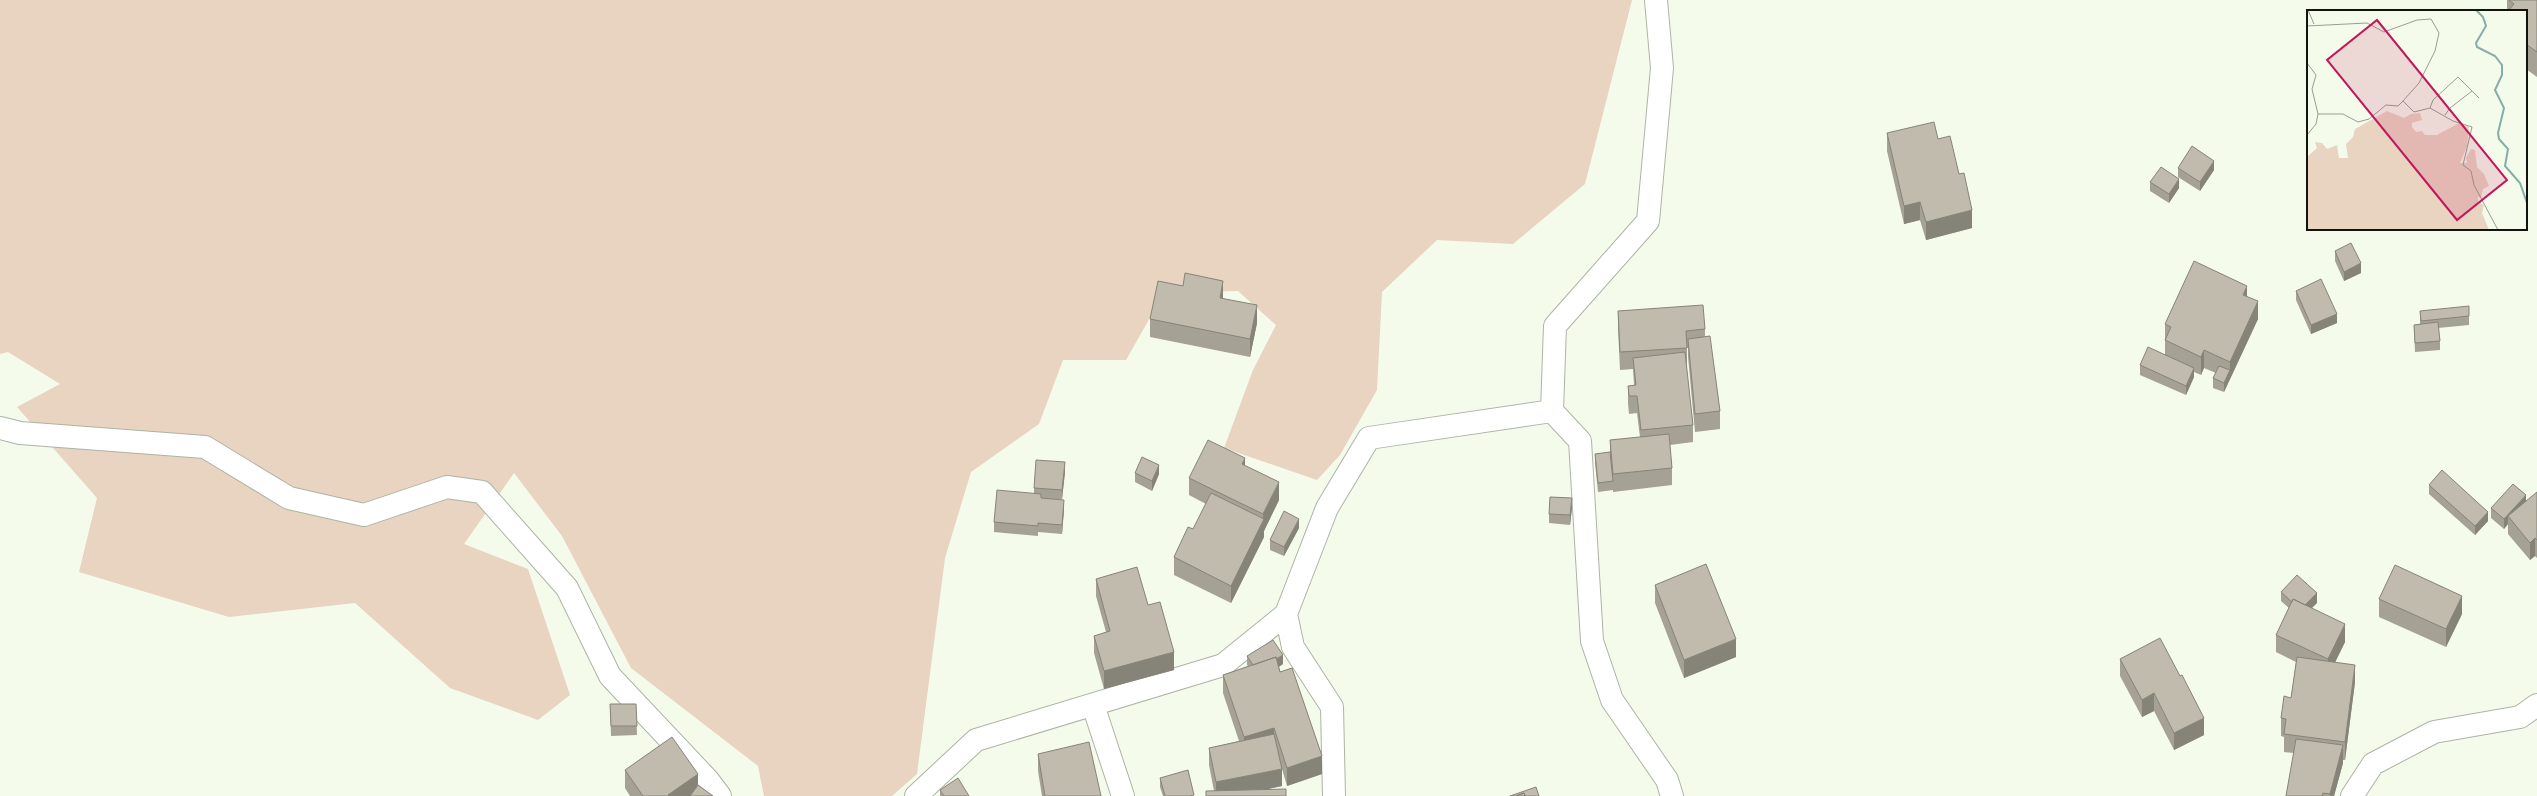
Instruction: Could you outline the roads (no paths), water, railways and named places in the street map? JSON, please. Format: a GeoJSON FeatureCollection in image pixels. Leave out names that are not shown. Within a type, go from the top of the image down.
{"type":"FeatureCollection","features":[{"type":"Feature","properties":{"kind":"street"},"geometry":{"type":"LineString","coordinates":[[1656,0],[1662,68],[1648,220],[1555,326],[1552,411],[1580,441],[1592,641],[1612,700],[1667,780],[1672,796]]}},
{"type":"Feature","properties":{"kind":"street"},"geometry":{"type":"LineString","coordinates":[[916,796],[976,740],[1223,665],[1286,614],[1327,508],[1369,438],[1552,411]]}},
{"type":"Feature","properties":{"kind":"street"},"geometry":{"type":"LineString","coordinates":[[0,428],[20,433],[205,447],[289,498],[364,515],[447,487],[482,492],[567,588],[610,676],[708,780],[720,796]]}},
{"type":"Feature","properties":{"kind":"street"},"geometry":{"type":"LineString","coordinates":[[1286,614],[1293,647],[1332,707],[1334,796]]}},
{"type":"Feature","properties":{"kind":"street"},"geometry":{"type":"LineString","coordinates":[[1093,705],[1123,796]]}},
{"type":"Feature","properties":{"kind":"street"},"geometry":{"type":"LineString","coordinates":[[2352,796],[2372,764],[2434,732],[2520,717],[2537,705]]}}]}
